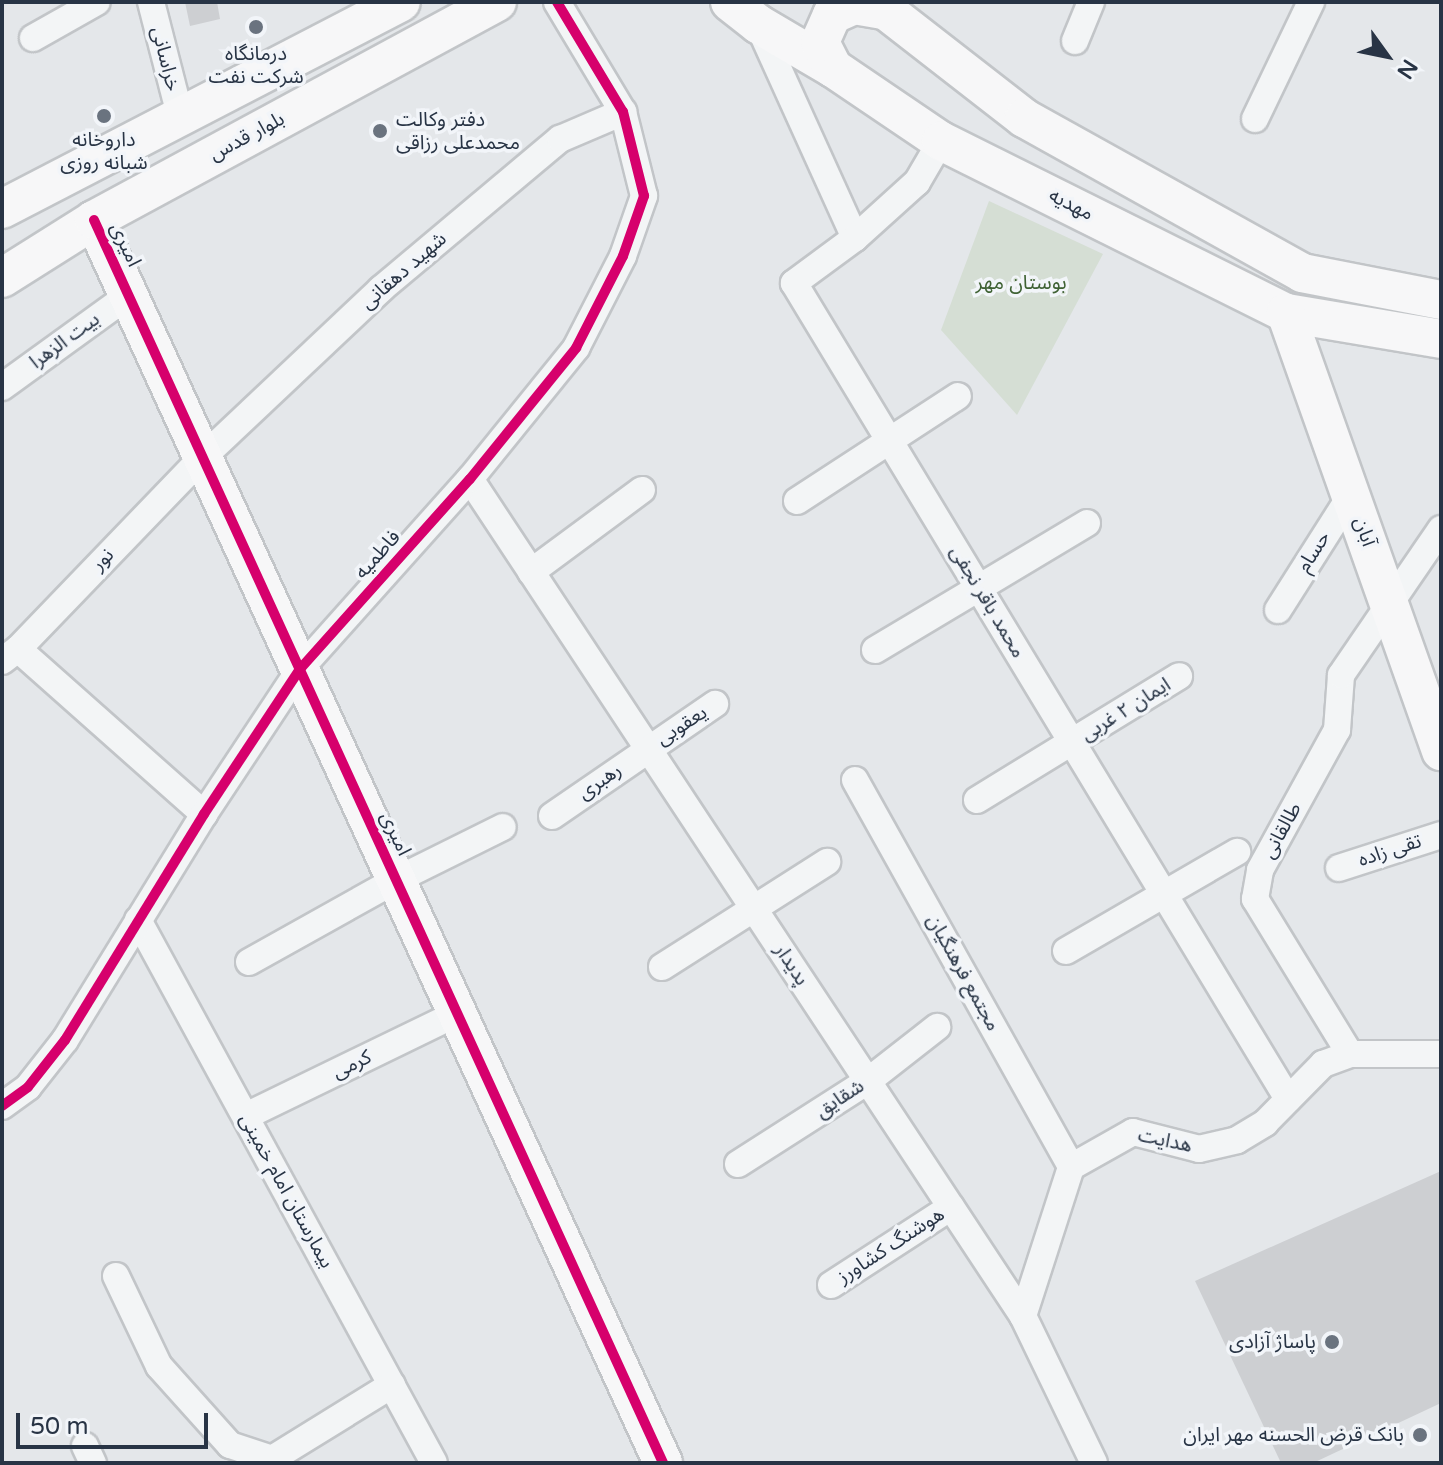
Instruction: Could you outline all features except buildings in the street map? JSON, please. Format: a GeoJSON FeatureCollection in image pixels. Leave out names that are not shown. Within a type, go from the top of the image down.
{"type":"FeatureCollection","features":[{"type":"Feature","properties":{"kind":"main road","name":"بلوار قدس"},"geometry":{"type":"LineString","coordinates":[[2,278],[94,220],[497,2]]}},
{"type":"Feature","properties":{"kind":"main road"},"geometry":{"type":"LineString","coordinates":[[833,68],[820,42],[832,15],[854,5],[879,6],[1024,118],[1302,273],[1438,292]]}},
{"type":"Feature","properties":{"kind":"main road"},"geometry":{"type":"LineString","coordinates":[[2,209],[379,7]]}},
{"type":"Feature","properties":{"kind":"main road","name":"مهدیه"},"geometry":{"type":"LineString","coordinates":[[744,13],[941,141],[1286,313],[1441,339]]}},
{"type":"Feature","properties":{"kind":"main road","name":"امیری"},"geometry":{"type":"LineString","coordinates":[[94,220],[663,1463]]}},
{"type":"Feature","properties":{"kind":"main road","name":"آبان"},"geometry":{"type":"LineString","coordinates":[[1286,313],[1441,751]]}},
{"type":"Feature","properties":{"kind":"street"},"geometry":{"type":"LineString","coordinates":[[33,38],[97,2]]}},
{"type":"Feature","properties":{"kind":"street","name":"خراسانی"},"geometry":{"type":"LineString","coordinates":[[151,2],[180,115]]}},
{"type":"Feature","properties":{"kind":"street","name":"فاطمیه"},"geometry":{"type":"LineString","coordinates":[[2,1106],[28,1087],[65,1040],[204,814],[300,669],[470,479],[576,348],[623,256],[644,196],[623,112],[557,2]]}},
{"type":"Feature","properties":{"kind":"street"},"geometry":{"type":"LineString","coordinates":[[1075,41],[1091,2]]}},
{"type":"Feature","properties":{"kind":"street"},"geometry":{"type":"LineString","coordinates":[[1255,119],[1311,2]]}},
{"type":"Feature","properties":{"kind":"street"},"geometry":{"type":"LineString","coordinates":[[744,13],[855,238]]}},
{"type":"Feature","properties":{"kind":"street","name":"شهید دهقانی"},"geometry":{"type":"LineString","coordinates":[[203,457],[381,289],[560,139],[623,112]]}},
{"type":"Feature","properties":{"kind":"street","name":"محمد باقر نجفی"},"geometry":{"type":"LineString","coordinates":[[941,141],[917,182],[855,238],[794,283],[1288,1099]]}},
{"type":"Feature","properties":{"kind":"street","name":"بیت الزهرا"},"geometry":{"type":"LineString","coordinates":[[2,387],[129,295]]}},
{"type":"Feature","properties":{"kind":"street"},"geometry":{"type":"LineString","coordinates":[[797,501],[958,396]]}},
{"type":"Feature","properties":{"kind":"street","name":"نور"},"geometry":{"type":"LineString","coordinates":[[10,655],[203,457]]}},
{"type":"Feature","properties":{"kind":"street","name":"پدیدار"},"geometry":{"type":"LineString","coordinates":[[470,479],[1023,1316],[1094,1463]]}},
{"type":"Feature","properties":{"kind":"street"},"geometry":{"type":"LineString","coordinates":[[531,572],[642,490]]}},
{"type":"Feature","properties":{"kind":"street","name":"حسام"},"geometry":{"type":"LineString","coordinates":[[1278,610],[1351,495]]}},
{"type":"Feature","properties":{"kind":"street"},"geometry":{"type":"LineString","coordinates":[[875,650],[1087,523]]}},
{"type":"Feature","properties":{"kind":"street","name":"طالقانی"},"geometry":{"type":"LineString","coordinates":[[1350,1054],[1255,899],[1260,870],[1337,730],[1341,675],[1389,604],[1432,551],[1441,529]]}},
{"type":"Feature","properties":{"kind":"street"},"geometry":{"type":"LineString","coordinates":[[10,655],[204,814]]}},
{"type":"Feature","properties":{"kind":"street","name":"ایمان ۲ غربی"},"geometry":{"type":"LineString","coordinates":[[977,800],[1179,676]]}},
{"type":"Feature","properties":{"kind":"street","name":"یعقوبی"},"geometry":{"type":"LineString","coordinates":[[648,748],[715,704]]}},
{"type":"Feature","properties":{"kind":"street","name":"رهبری"},"geometry":{"type":"LineString","coordinates":[[552,816],[648,748]]}},
{"type":"Feature","properties":{"kind":"street","name":"مجتمع فرهنگیان"},"geometry":{"type":"LineString","coordinates":[[855,780],[1071,1167]]}},
{"type":"Feature","properties":{"kind":"street"},"geometry":{"type":"LineString","coordinates":[[249,962],[396,880],[503,827]]}},
{"type":"Feature","properties":{"kind":"street","name":"تقی زاده"},"geometry":{"type":"LineString","coordinates":[[1339,868],[1441,835]]}},
{"type":"Feature","properties":{"kind":"street"},"geometry":{"type":"LineString","coordinates":[[1066,951],[1237,852]]}},
{"type":"Feature","properties":{"kind":"street"},"geometry":{"type":"LineString","coordinates":[[662,967],[827,862]]}},
{"type":"Feature","properties":{"kind":"street","name":"بیمارستان امام خمینی"},"geometry":{"type":"LineString","coordinates":[[138,920],[434,1463]]}},
{"type":"Feature","properties":{"kind":"street","name":"کرمی"},"geometry":{"type":"LineString","coordinates":[[246,1116],[458,1013]]}},
{"type":"Feature","properties":{"kind":"street","name":"شقایق"},"geometry":{"type":"LineString","coordinates":[[738,1164],[868,1081],[937,1027]]}},
{"type":"Feature","properties":{"kind":"street","name":"هدایت"},"geometry":{"type":"LineString","coordinates":[[1071,1167],[1133,1132],[1199,1149],[1237,1140],[1265,1123],[1323,1064],[1350,1054],[1441,1054]]}},
{"type":"Feature","properties":{"kind":"street"},"geometry":{"type":"LineString","coordinates":[[1023,1316],[1071,1167]]}},
{"type":"Feature","properties":{"kind":"street","name":"هوشنگ کشاورز"},"geometry":{"type":"LineString","coordinates":[[831,1285],[951,1207]]}},
{"type":"Feature","properties":{"kind":"street"},"geometry":{"type":"LineString","coordinates":[[116,1276],[159,1366],[230,1445],[272,1459],[392,1385]]}},
{"type":"Feature","properties":{"kind":"green space","name":"بوستان مهر"},"geometry":{"type":"Polygon","coordinates":[[[989,201],[1103,254],[1017,415],[941,330],[989,201]]]}},
{"type":"Feature","properties":{"kind":"cycle path"},"geometry":{"type":"LineString","coordinates":[[2,1106],[28,1087],[65,1040],[204,814],[300,669],[470,479],[576,348],[623,256],[644,196],[623,112],[557,2]]}},
{"type":"Feature","properties":{"kind":"cycle path"},"geometry":{"type":"LineString","coordinates":[[94,220],[663,1463]]}},
{"type":"Feature","properties":{"kind":"place","name":"درمانگاه شرکت نفت"},"geometry":{"type":"Point","coordinates":[256,27]}},
{"type":"Feature","properties":{"kind":"place","name":"داروخانه شبانه روزی"},"geometry":{"type":"Point","coordinates":[104,116]}},
{"type":"Feature","properties":{"kind":"place","name":"دفتر وکالت محمدعلی رزاقی"},"geometry":{"type":"Point","coordinates":[380,131]}},
{"type":"Feature","properties":{"kind":"place","name":"پاساژ آزادی"},"geometry":{"type":"Point","coordinates":[1332,1342]}},
{"type":"Feature","properties":{"kind":"place","name":"بانک قرض الحسنه مهر ایران"},"geometry":{"type":"Point","coordinates":[1420,1435]}}]}
